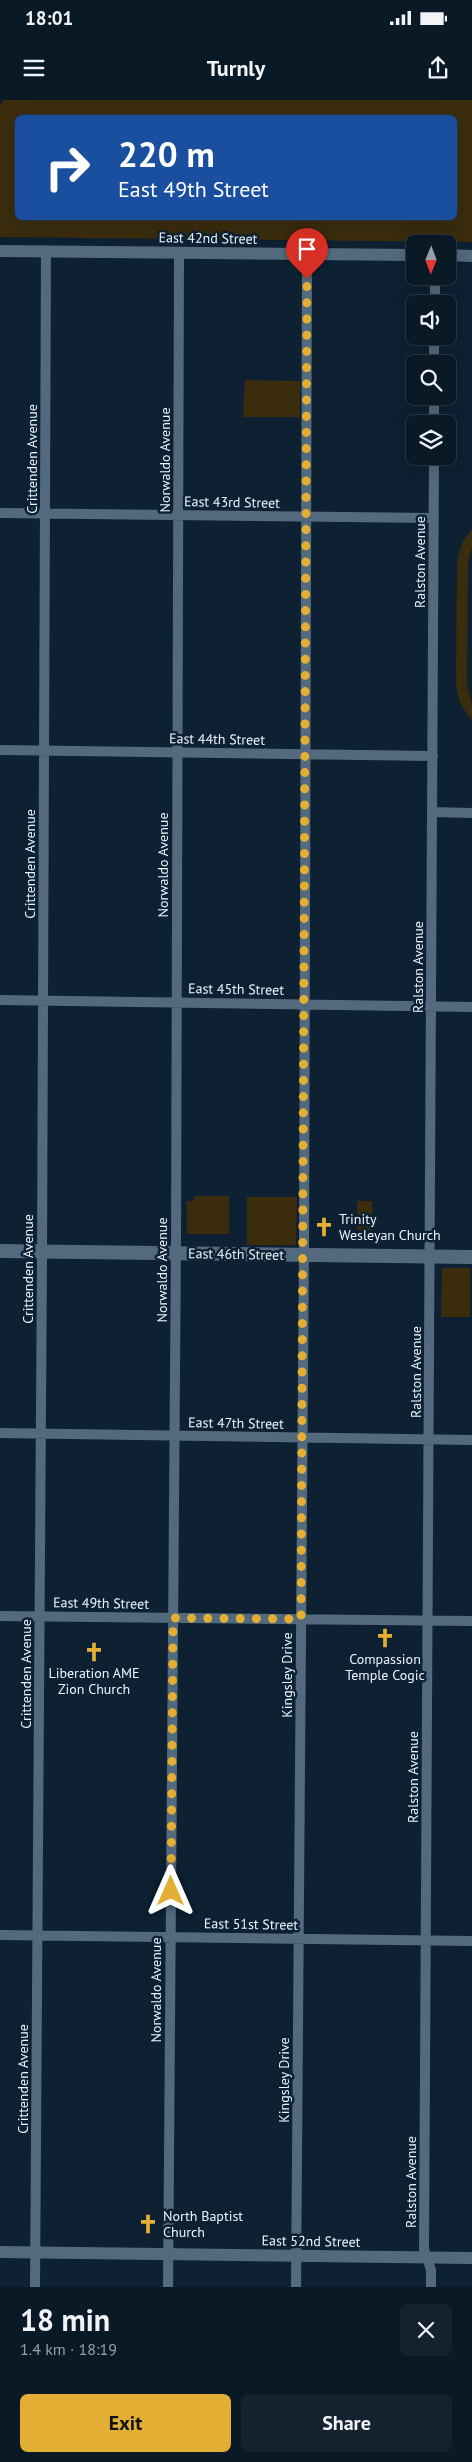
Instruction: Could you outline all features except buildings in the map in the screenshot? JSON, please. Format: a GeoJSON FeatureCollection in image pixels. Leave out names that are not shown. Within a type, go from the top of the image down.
{"type":"FeatureCollection","features":[{"type":"Feature","properties":{"kind":"main road","name":"East 46th Street"},"geometry":{"type":"LineString","coordinates":[[0,1251],[472,1257]]}},
{"type":"Feature","properties":{"kind":"street","name":"East 42nd Street"},"geometry":{"type":"LineString","coordinates":[[0,251],[406,255]]}},
{"type":"Feature","properties":{"kind":"street","name":"Crittenden Avenue"},"geometry":{"type":"LineString","coordinates":[[35,2287],[46,251]]}},
{"type":"Feature","properties":{"kind":"street","name":"Norwaldo Avenue"},"geometry":{"type":"LineString","coordinates":[[168,2287],[176,1253],[179,253]]}},
{"type":"Feature","properties":{"kind":"street","name":"Kingsley Drive"},"geometry":{"type":"LineString","coordinates":[[296,2287],[304,1255],[307,254]]}},
{"type":"Feature","properties":{"kind":"street"},"geometry":{"type":"LineString","coordinates":[[456,255],[472,256]]}},
{"type":"Feature","properties":{"kind":"street","name":"Ralston Avenue"},"geometry":{"type":"LineString","coordinates":[[431,2287],[431,2270],[424,2249],[434,465]]}},
{"type":"Feature","properties":{"kind":"street","name":"East 43rd Street"},"geometry":{"type":"LineString","coordinates":[[0,513],[434,518]]}},
{"type":"Feature","properties":{"kind":"street","name":"East 44th Street"},"geometry":{"type":"LineString","coordinates":[[0,750],[433,756]]}},
{"type":"Feature","properties":{"kind":"street"},"geometry":{"type":"LineString","coordinates":[[432,812],[472,813]]}},
{"type":"Feature","properties":{"kind":"street","name":"East 45th Street"},"geometry":{"type":"LineString","coordinates":[[0,1000],[472,1006]]}},
{"type":"Feature","properties":{"kind":"street","name":"East 47th Street"},"geometry":{"type":"LineString","coordinates":[[0,1433],[472,1440]]}},
{"type":"Feature","properties":{"kind":"street","name":"East 49th Street"},"geometry":{"type":"LineString","coordinates":[[0,1616],[472,1621]]}},
{"type":"Feature","properties":{"kind":"street","name":"East 51st Street"},"geometry":{"type":"LineString","coordinates":[[0,1935],[472,1941]]}},
{"type":"Feature","properties":{"kind":"street","name":"East 52nd Street"},"geometry":{"type":"LineString","coordinates":[[0,2252],[472,2258]]}},
{"type":"Feature","properties":{"kind":"shaded area"},"geometry":{"type":"Polygon","coordinates":[[[4,100],[472,100],[472,242],[456,242],[456,235],[406,235],[406,241],[0,237],[0,105],[4,100]]]}},
{"type":"Feature","properties":{"kind":"shaded area"},"geometry":{"type":"Polygon","coordinates":[[[245,380],[300,381],[300,417],[243,417],[245,380]]]}},
{"type":"Feature","properties":{"kind":"shaded area"},"geometry":{"type":"Polygon","coordinates":[[[472,529],[472,547],[468,561],[467,684],[472,704],[472,721],[460,703],[456,686],[457,561],[463,541],[472,529]]]}},
{"type":"Feature","properties":{"kind":"shaded area"},"geometry":{"type":"Polygon","coordinates":[[[194,1196],[229,1196],[229,1234],[187,1234],[187,1201],[194,1201],[194,1196]]]}},
{"type":"Feature","properties":{"kind":"shaded area"},"geometry":{"type":"Polygon","coordinates":[[[247,1197],[297,1197],[296,1245],[247,1245],[247,1197]]]}},
{"type":"Feature","properties":{"kind":"shaded area"},"geometry":{"type":"Polygon","coordinates":[[[357,1201],[372,1201],[373,1230],[357,1231],[357,1201]]]}},
{"type":"Feature","properties":{"kind":"shaded area"},"geometry":{"type":"Polygon","coordinates":[[[442,1268],[470,1268],[470,1317],[441,1317],[442,1268]]]}},
{"type":"Feature","properties":{"kind":"place","name":"Trinity Wesleyan Church"},"geometry":{"type":"Point","coordinates":[324,1227]}},
{"type":"Feature","properties":{"kind":"place","name":"Compassion Temple Cogic"},"geometry":{"type":"Point","coordinates":[385,1638]}},
{"type":"Feature","properties":{"kind":"place","name":"Liberation AME Zion Church"},"geometry":{"type":"Point","coordinates":[94,1652]}},
{"type":"Feature","properties":{"kind":"place","name":"North Baptist Church"},"geometry":{"type":"Point","coordinates":[148,2224]}},
{"type":"Feature","properties":{"kind":"route"},"geometry":{"type":"LineString","coordinates":[[171,1891],[173,1618],[301,1619],[307,279]]}}]}
